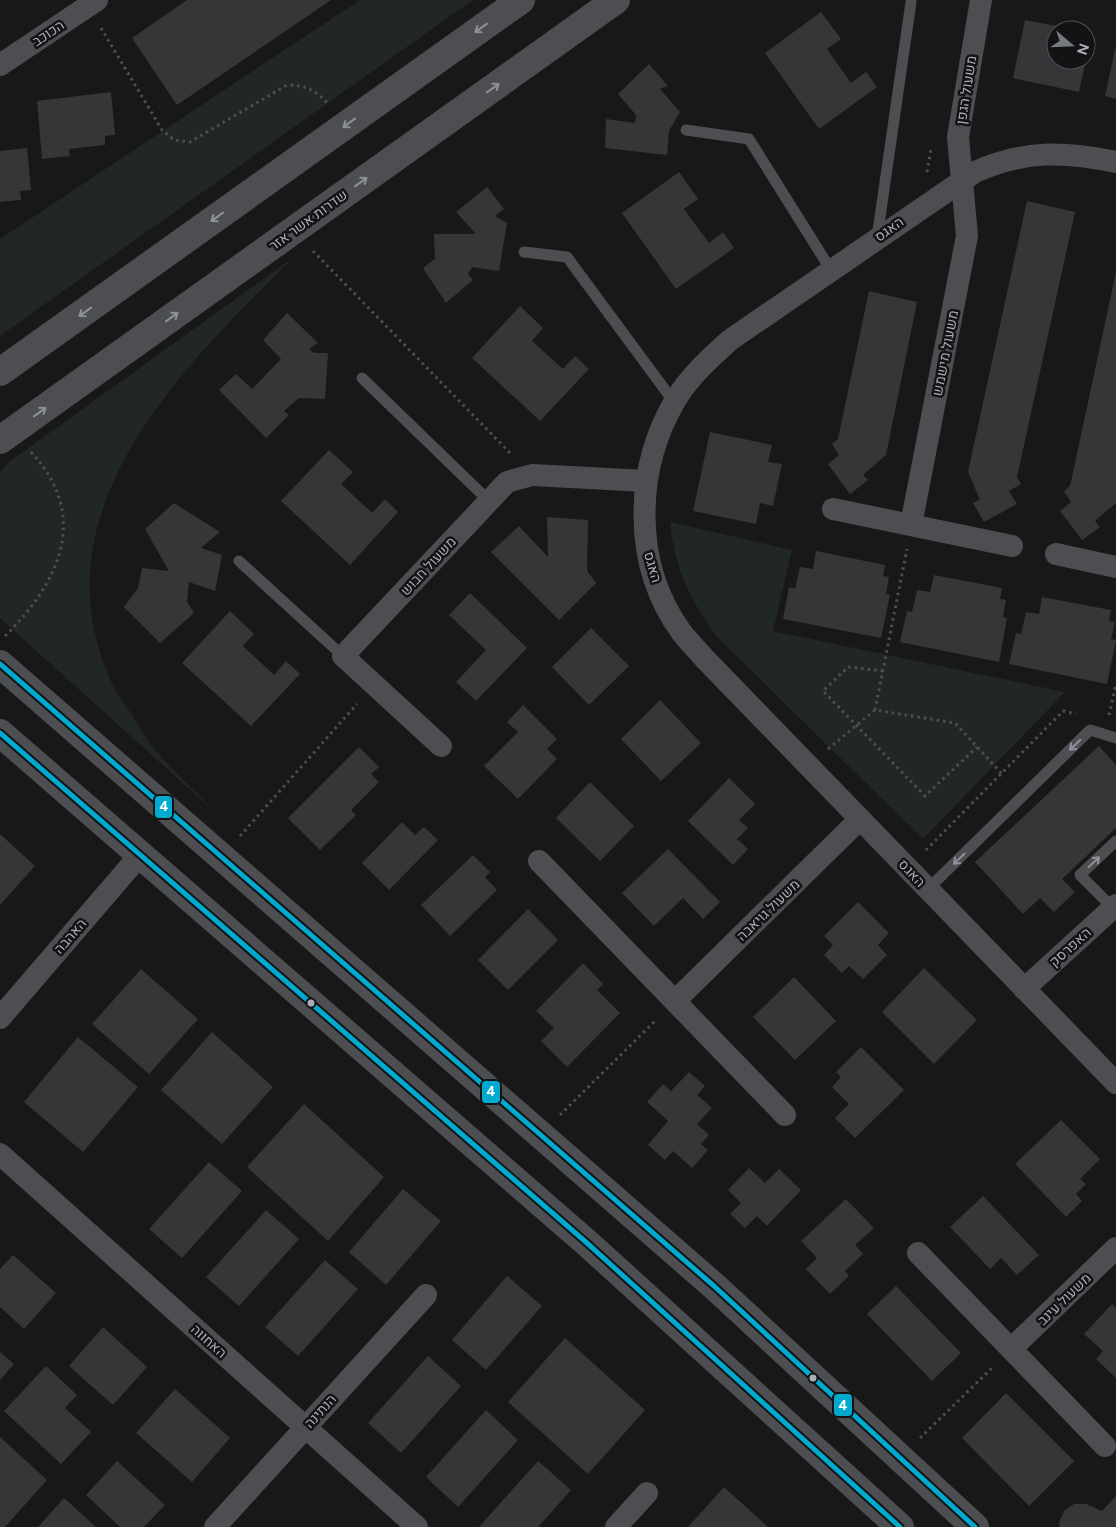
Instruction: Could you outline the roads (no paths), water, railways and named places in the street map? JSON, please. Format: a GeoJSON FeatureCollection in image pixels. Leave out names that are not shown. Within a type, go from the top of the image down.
{"type":"FeatureCollection","features":[{"type":"Feature","properties":{"kind":"street"},"geometry":{"type":"LineString","coordinates":[[0,372],[521,0]]}},
{"type":"Feature","properties":{"kind":"street","name":"שדרות אשר אזר"},"geometry":{"type":"LineString","coordinates":[[6,436],[616,0]]}},
{"type":"Feature","properties":{"kind":"street","name":"משעול הגפן"},"geometry":{"type":"LineString","coordinates":[[961,180],[958,137],[980,0]]}},
{"type":"Feature","properties":{"kind":"street","name":"הכוכב"},"geometry":{"type":"LineString","coordinates":[[0,66],[89,2]]}},
{"type":"Feature","properties":{"kind":"street","name":"האגס"},"geometry":{"type":"LineString","coordinates":[[1116,162],[1078,155],[1038,154],[1000,162],[961,180],[730,340],[700,368],[674,402],[659,432],[646,481],[644,502],[645,536],[652,570],[665,603],[682,633],[808,766],[1116,1083]]}},
{"type":"Feature","properties":{"kind":"street","name":"משעול מישמש"},"geometry":{"type":"LineString","coordinates":[[911,525],[967,236],[961,180]]}},
{"type":"Feature","properties":{"kind":"street","name":"משעול חבוש"},"geometry":{"type":"LineString","coordinates":[[343,656],[507,482],[532,475],[646,481]]}},
{"type":"Feature","properties":{"kind":"street"},"geometry":{"type":"LineString","coordinates":[[833,509],[1012,546]]}},
{"type":"Feature","properties":{"kind":"street"},"geometry":{"type":"LineString","coordinates":[[1056,554],[1116,567]]}},
{"type":"Feature","properties":{"kind":"street"},"geometry":{"type":"LineString","coordinates":[[343,656],[441,746]]}},
{"type":"Feature","properties":{"kind":"street"},"geometry":{"type":"LineString","coordinates":[[0,664],[721,1292],[975,1527]]}},
{"type":"Feature","properties":{"kind":"street"},"geometry":{"type":"LineString","coordinates":[[0,733],[609,1263],[900,1527]]}},
{"type":"Feature","properties":{"kind":"street","name":"משעול גויאבה"},"geometry":{"type":"LineString","coordinates":[[675,1001],[860,819]]}},
{"type":"Feature","properties":{"kind":"street","name":"האהבה"},"geometry":{"type":"LineString","coordinates":[[0,1018],[140,855]]}},
{"type":"Feature","properties":{"kind":"street"},"geometry":{"type":"LineString","coordinates":[[539,861],[785,1115]]}},
{"type":"Feature","properties":{"kind":"street","name":"האפרסק"},"geometry":{"type":"LineString","coordinates":[[1024,988],[1114,907]]}},
{"type":"Feature","properties":{"kind":"street","name":"האחווה"},"geometry":{"type":"LineString","coordinates":[[0,1154],[417,1527]]}},
{"type":"Feature","properties":{"kind":"street","name":"משעול עינב"},"geometry":{"type":"LineString","coordinates":[[1011,1349],[1116,1248]]}},
{"type":"Feature","properties":{"kind":"street"},"geometry":{"type":"LineString","coordinates":[[918,1253],[1105,1446]]}},
{"type":"Feature","properties":{"kind":"street","name":"הנתינה"},"geometry":{"type":"LineString","coordinates":[[215,1527],[426,1295]]}},
{"type":"Feature","properties":{"kind":"street"},"geometry":{"type":"LineString","coordinates":[[616,1527],[647,1493]]}},
{"type":"Feature","properties":{"kind":"lane"},"geometry":{"type":"LineString","coordinates":[[877,238],[911,2]]}},
{"type":"Feature","properties":{"kind":"lane"},"geometry":{"type":"LineString","coordinates":[[686,130],[749,139],[831,270]]}},
{"type":"Feature","properties":{"kind":"lane"},"geometry":{"type":"LineString","coordinates":[[524,252],[567,257],[674,402]]}},
{"type":"Feature","properties":{"kind":"lane"},"geometry":{"type":"LineString","coordinates":[[362,378],[489,501]]}},
{"type":"Feature","properties":{"kind":"lane"},"geometry":{"type":"LineString","coordinates":[[239,561],[343,656]]}},
{"type":"Feature","properties":{"kind":"lane"},"geometry":{"type":"LineString","coordinates":[[928,889],[1090,730],[1116,738]]}},
{"type":"Feature","properties":{"kind":"lane"},"geometry":{"type":"LineString","coordinates":[[1114,907],[1080,875],[1116,841]]}}]}
